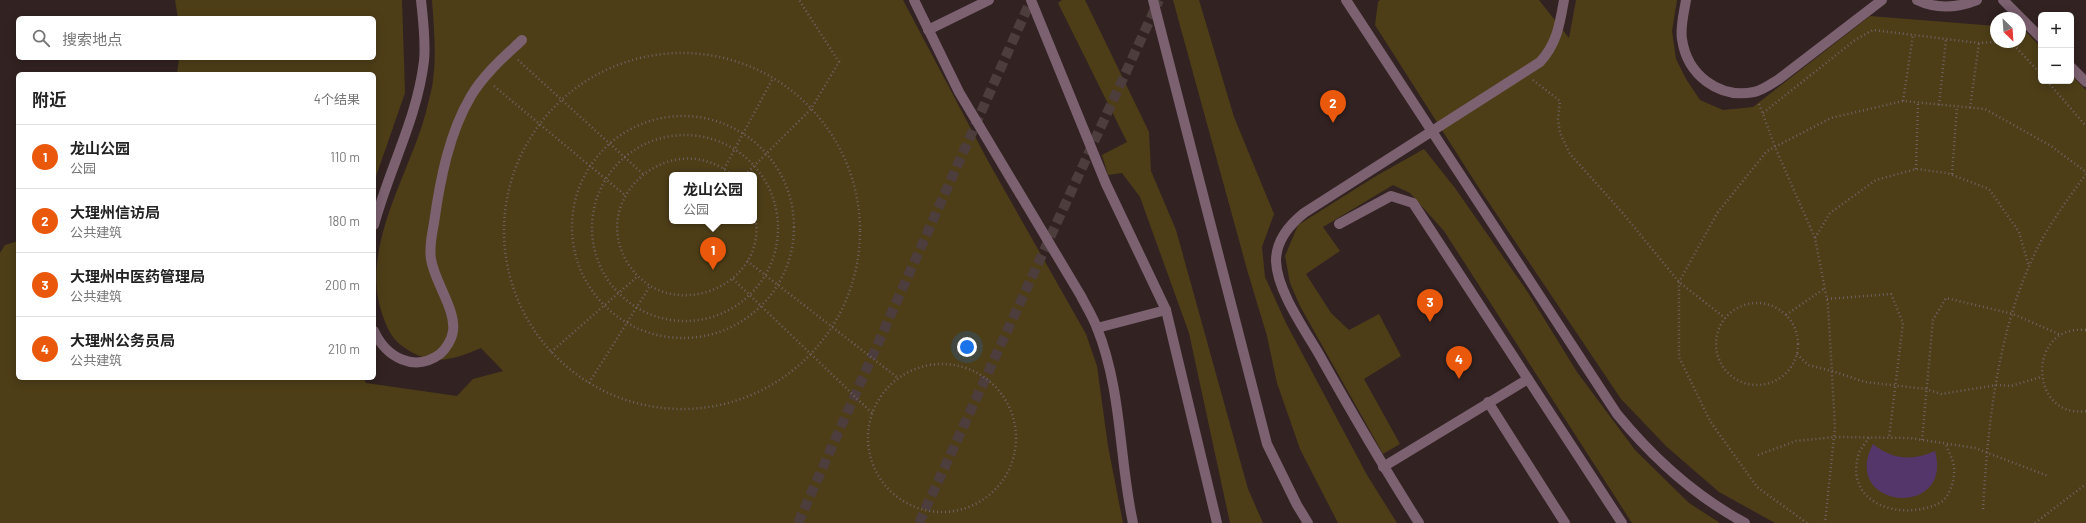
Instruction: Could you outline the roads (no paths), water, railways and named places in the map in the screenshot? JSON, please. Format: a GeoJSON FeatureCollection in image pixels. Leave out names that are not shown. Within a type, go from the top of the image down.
{"type":"FeatureCollection","features":[{"type":"Feature","properties":{"kind":"street"},"geometry":{"type":"LineString","coordinates":[[376,220],[412,121],[417,100],[424,60],[421,0]]}},
{"type":"Feature","properties":{"kind":"street"},"geometry":{"type":"LineString","coordinates":[[914,0],[959,92],[1081,296],[1097,328],[1109,368],[1133,523]]}},
{"type":"Feature","properties":{"kind":"street"},"geometry":{"type":"LineString","coordinates":[[928,30],[989,0]]}},
{"type":"Feature","properties":{"kind":"street"},"geometry":{"type":"LineString","coordinates":[[1031,0],[1106,184],[1166,310],[1216,523]]}},
{"type":"Feature","properties":{"kind":"street"},"geometry":{"type":"LineString","coordinates":[[1153,0],[1267,444],[1297,505],[1308,523]]}},
{"type":"Feature","properties":{"kind":"street"},"geometry":{"type":"LineString","coordinates":[[1346,0],[1617,414],[1639,440],[1677,476],[1715,505],[1745,523]]}},
{"type":"Feature","properties":{"kind":"street"},"geometry":{"type":"LineString","coordinates":[[1419,523],[1383,467],[1291,305],[1277,271],[1277,254],[1281,241],[1292,223],[1432,130],[1540,62],[1552,47],[1564,0]]}},
{"type":"Feature","properties":{"kind":"street"},"geometry":{"type":"LineString","coordinates":[[1686,0],[1682,38],[1686,57],[1695,71],[1708,84],[1721,91],[1755,92],[1779,79],[1882,0]]}},
{"type":"Feature","properties":{"kind":"street"},"geometry":{"type":"LineString","coordinates":[[1916,0],[1937,6],[1952,7],[1977,0]]}},
{"type":"Feature","properties":{"kind":"street"},"geometry":{"type":"LineString","coordinates":[[2003,0],[2038,35]]}},
{"type":"Feature","properties":{"kind":"street"},"geometry":{"type":"LineString","coordinates":[[376,334],[388,351],[398,359],[412,363],[423,362],[435,357],[444,350],[449,343],[453,331],[452,318],[431,259],[431,242],[440,186],[458,122],[471,96],[483,77],[522,40]]}},
{"type":"Feature","properties":{"kind":"street"},"geometry":{"type":"LineString","coordinates":[[2074,70],[2086,82]]}},
{"type":"Feature","properties":{"kind":"street"},"geometry":{"type":"LineString","coordinates":[[1339,224],[1391,196],[1413,203],[1622,523]]}},
{"type":"Feature","properties":{"kind":"street"},"geometry":{"type":"LineString","coordinates":[[1097,328],[1166,310]]}},
{"type":"Feature","properties":{"kind":"street"},"geometry":{"type":"LineString","coordinates":[[1383,467],[1528,379]]}},
{"type":"Feature","properties":{"kind":"street"},"geometry":{"type":"LineString","coordinates":[[1488,402],[1565,523]]}},
{"type":"Feature","properties":{"kind":"tunnel"},"geometry":{"type":"LineString","coordinates":[[798,523],[1031,0]]}},
{"type":"Feature","properties":{"kind":"tunnel"},"geometry":{"type":"LineString","coordinates":[[919,523],[1159,0]]}},
{"type":"Feature","properties":{"kind":"place","name":"大理州信访局"},"geometry":{"type":"Point","coordinates":[1333,123]}},
{"type":"Feature","properties":{"kind":"place","name":"龙山公园"},"geometry":{"type":"Point","coordinates":[713,270]}},
{"type":"Feature","properties":{"kind":"place","name":"大理州中医药管理局"},"geometry":{"type":"Point","coordinates":[1430,322]}},
{"type":"Feature","properties":{"kind":"place","name":"大理州公务员局"},"geometry":{"type":"Point","coordinates":[1459,379]}}]}
